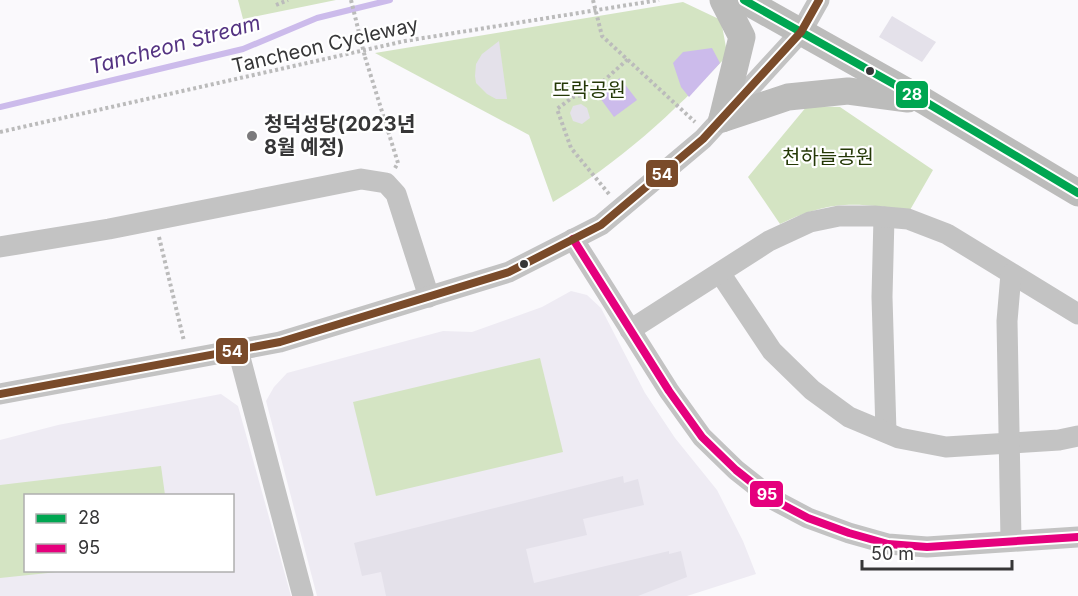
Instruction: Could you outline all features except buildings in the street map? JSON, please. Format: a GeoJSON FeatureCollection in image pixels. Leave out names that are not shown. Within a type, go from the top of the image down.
{"type":"FeatureCollection","features":[{"type":"Feature","properties":{"kind":"main road"},"geometry":{"type":"LineString","coordinates":[[714,127],[742,37],[723,0]]}},
{"type":"Feature","properties":{"kind":"main road"},"geometry":{"type":"LineString","coordinates":[[744,0],[924,101],[1078,193]]}},
{"type":"Feature","properties":{"kind":"main road"},"geometry":{"type":"LineString","coordinates":[[714,127],[788,97],[848,91],[924,101]]}},
{"type":"Feature","properties":{"kind":"street"},"geometry":{"type":"LineString","coordinates":[[0,394],[280,342],[509,272],[601,225],[714,127],[801,32],[819,0]]}},
{"type":"Feature","properties":{"kind":"street"},"geometry":{"type":"LineString","coordinates":[[0,247],[155,220],[361,179],[386,183],[396,194],[429,297]]}},
{"type":"Feature","properties":{"kind":"street"},"geometry":{"type":"LineString","coordinates":[[630,330],[770,241],[810,222],[839,216],[908,219],[947,234],[1078,314]]}},
{"type":"Feature","properties":{"kind":"street"},"geometry":{"type":"LineString","coordinates":[[884,217],[882,297],[885,432]]}},
{"type":"Feature","properties":{"kind":"street"},"geometry":{"type":"LineString","coordinates":[[573,239],[630,330],[702,437],[736,470],[774,500],[839,530],[888,544],[927,547],[1078,537]]}},
{"type":"Feature","properties":{"kind":"street"},"geometry":{"type":"LineString","coordinates":[[720,273],[772,351],[796,375],[849,417],[899,438],[946,447],[1010,444],[1078,436]]}},
{"type":"Feature","properties":{"kind":"street"},"geometry":{"type":"LineString","coordinates":[[1011,274],[1007,321],[1011,540]]}},
{"type":"Feature","properties":{"kind":"street"},"geometry":{"type":"LineString","coordinates":[[238,350],[303,596]]}},
{"type":"Feature","properties":{"kind":"path"},"geometry":{"type":"LineString","coordinates":[[276,5],[287,0]]}},
{"type":"Feature","properties":{"kind":"path"},"geometry":{"type":"LineString","coordinates":[[351,0],[365,57],[398,163]]}},
{"type":"Feature","properties":{"kind":"path"},"geometry":{"type":"LineString","coordinates":[[592,0],[602,36],[680,106],[714,127]]}},
{"type":"Feature","properties":{"kind":"path","name":"Tancheon Cycleway"},"geometry":{"type":"LineString","coordinates":[[0,132],[405,41],[659,0]]}},
{"type":"Feature","properties":{"kind":"path"},"geometry":{"type":"LineString","coordinates":[[621,208],[571,148],[557,109],[573,97],[590,93],[628,59]]}},
{"type":"Feature","properties":{"kind":"path"},"geometry":{"type":"LineString","coordinates":[[155,220],[188,359]]}},
{"type":"Feature","properties":{"kind":"shaded area"},"geometry":{"type":"Polygon","coordinates":[[[712,48],[720,63],[689,97],[681,87],[673,63],[683,52],[712,48]]]}},
{"type":"Feature","properties":{"kind":"shaded area"},"geometry":{"type":"Polygon","coordinates":[[[620,78],[637,100],[614,117],[597,94],[620,78]]]}},
{"type":"Feature","properties":{"kind":"shaded area"},"geometry":{"type":"Polygon","coordinates":[[[571,291],[587,295],[601,308],[645,393],[675,438],[717,490],[743,541],[756,574],[687,596],[317,596],[266,401],[274,387],[287,373],[443,331],[472,332],[542,307],[571,291]]]}},
{"type":"Feature","properties":{"kind":"shaded area"},"geometry":{"type":"Polygon","coordinates":[[[221,394],[238,406],[291,596],[0,596],[0,440],[58,425],[221,394]]]}},
{"type":"Feature","properties":{"kind":"green space"},"geometry":{"type":"Polygon","coordinates":[[[238,0],[336,0],[243,19],[238,0]]]}},
{"type":"Feature","properties":{"kind":"green space","name":"뜨락공원"},"geometry":{"type":"Polygon","coordinates":[[[683,2],[721,20],[727,53],[725,58],[644,136],[600,171],[553,202],[529,135],[375,53],[683,2]]]}},
{"type":"Feature","properties":{"kind":"green space","name":"천하늘공원"},"geometry":{"type":"Polygon","coordinates":[[[807,106],[840,107],[933,170],[910,210],[843,205],[814,210],[780,224],[748,177],[807,106]]]}},
{"type":"Feature","properties":{"kind":"green space"},"geometry":{"type":"Polygon","coordinates":[[[540,358],[563,452],[376,496],[353,402],[540,358]]]}},
{"type":"Feature","properties":{"kind":"green space"},"geometry":{"type":"Polygon","coordinates":[[[161,466],[165,494],[24,494],[24,572],[57,572],[0,578],[0,485],[161,466]]]}},
{"type":"Feature","properties":{"kind":"waterway","name":"Tancheon Stream"},"geometry":{"type":"LineString","coordinates":[[0,107],[243,49],[317,18],[390,0]]}},
{"type":"Feature","properties":{"kind":"transit line","name":"28"},"geometry":{"type":"LineString","coordinates":[[744,0],[924,101],[1078,193]]}},
{"type":"Feature","properties":{"kind":"transit line","name":"54"},"geometry":{"type":"LineString","coordinates":[[0,394],[280,342],[509,272],[601,225],[703,139],[801,32],[819,0]]}},
{"type":"Feature","properties":{"kind":"transit line","name":"95"},"geometry":{"type":"LineString","coordinates":[[573,239],[669,391],[702,437],[736,470],[774,500],[808,518],[888,544],[927,547],[1078,537]]}},
{"type":"Feature","properties":{"kind":"place","name":"청덕성당(2023년 8월 예정)"},"geometry":{"type":"Point","coordinates":[252,136]}}]}
